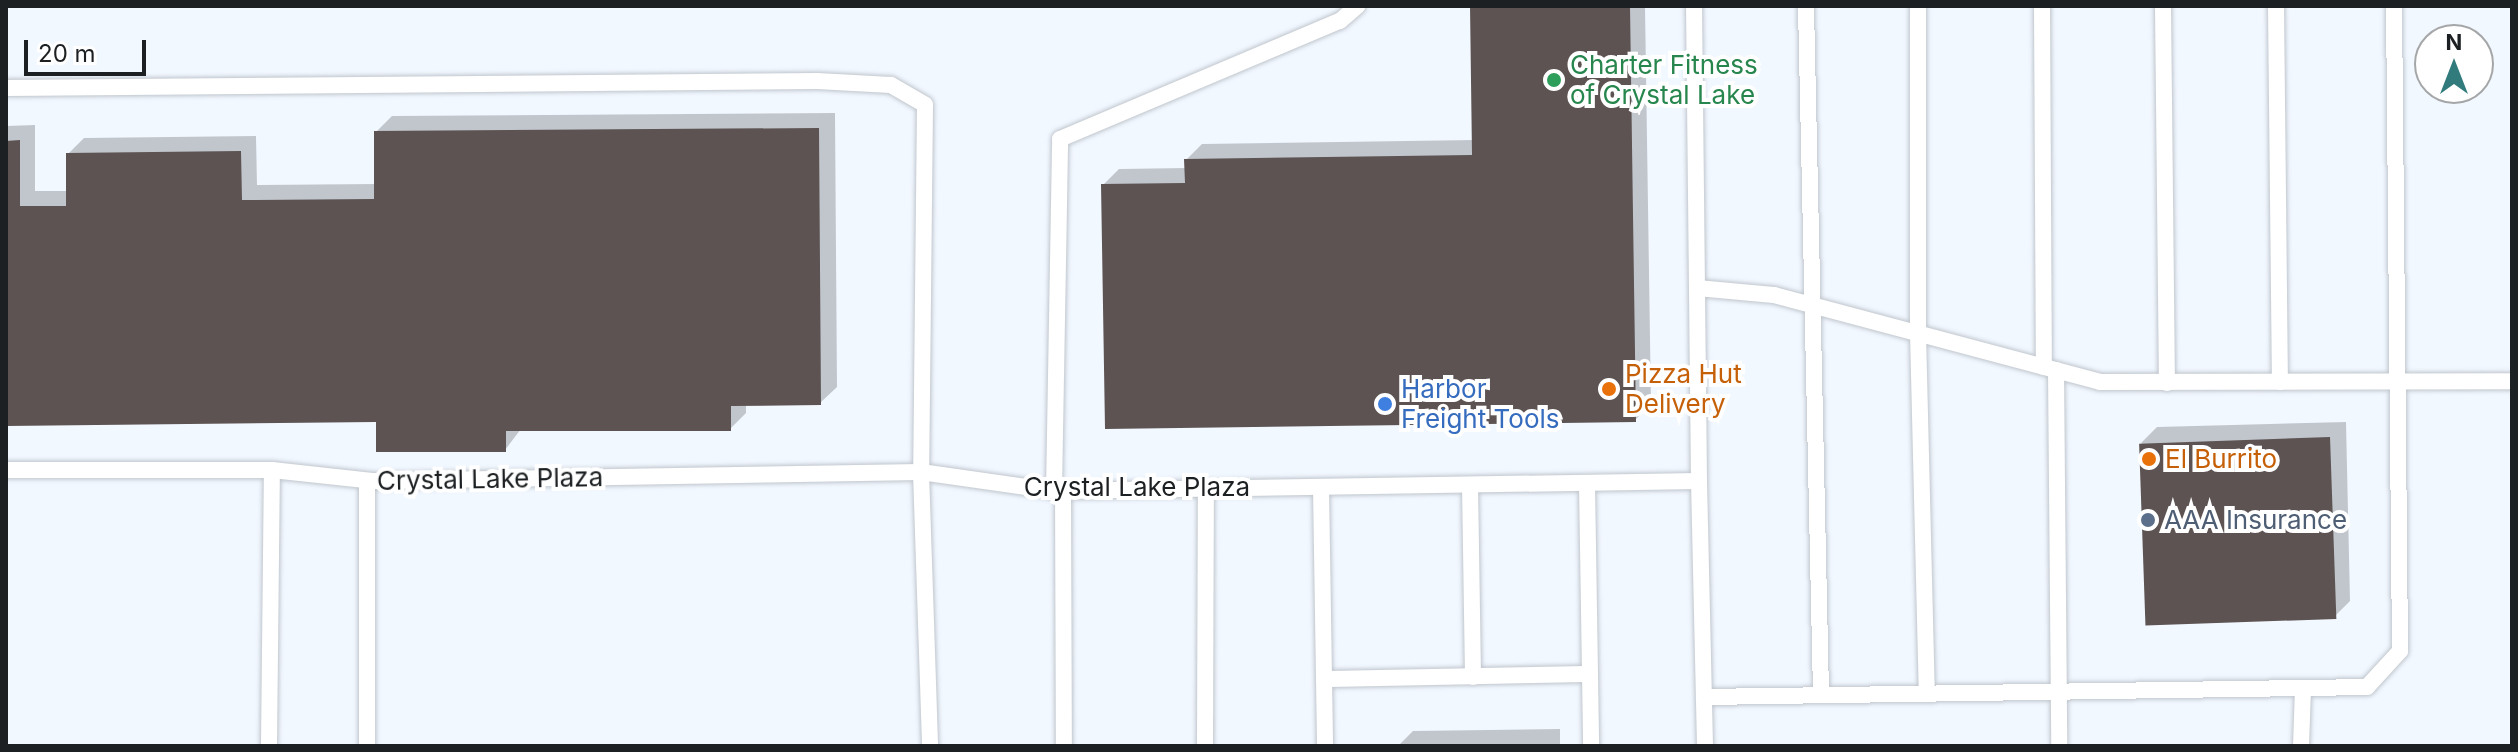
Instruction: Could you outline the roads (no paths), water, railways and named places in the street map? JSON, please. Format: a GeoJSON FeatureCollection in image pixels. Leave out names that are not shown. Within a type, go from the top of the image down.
{"type":"FeatureCollection","features":[{"type":"Feature","properties":{"kind":"lane"},"geometry":{"type":"LineString","coordinates":[[1064,746],[1058,490],[1060,139],[1340,21],[1357,6]]}},
{"type":"Feature","properties":{"kind":"lane"},"geometry":{"type":"LineString","coordinates":[[1694,6],[1705,746]]}},
{"type":"Feature","properties":{"kind":"lane"},"geometry":{"type":"LineString","coordinates":[[1806,6],[1821,695]]}},
{"type":"Feature","properties":{"kind":"lane"},"geometry":{"type":"LineString","coordinates":[[1918,6],[1918,333],[1927,694]]}},
{"type":"Feature","properties":{"kind":"lane"},"geometry":{"type":"LineString","coordinates":[[2042,6],[2059,746]]}},
{"type":"Feature","properties":{"kind":"lane"},"geometry":{"type":"LineString","coordinates":[[2163,6],[2167,383]]}},
{"type":"Feature","properties":{"kind":"lane"},"geometry":{"type":"LineString","coordinates":[[2276,6],[2280,382]]}},
{"type":"Feature","properties":{"kind":"lane"},"geometry":{"type":"LineString","coordinates":[[1704,697],[2367,687],[2400,651],[2394,6]]}},
{"type":"Feature","properties":{"kind":"lane"},"geometry":{"type":"LineString","coordinates":[[6,88],[817,81],[891,85],[925,105],[921,472],[930,746]]}},
{"type":"Feature","properties":{"kind":"lane"},"geometry":{"type":"LineString","coordinates":[[1697,288],[1774,295],[2100,382],[2512,381]]}},
{"type":"Feature","properties":{"kind":"lane","name":"Crystal Lake Plaza"},"geometry":{"type":"LineString","coordinates":[[6,470],[272,470],[367,481],[921,472],[1058,490],[1699,481]]}},
{"type":"Feature","properties":{"kind":"lane"},"geometry":{"type":"LineString","coordinates":[[269,746],[272,470]]}},
{"type":"Feature","properties":{"kind":"lane"},"geometry":{"type":"LineString","coordinates":[[367,481],[367,746]]}},
{"type":"Feature","properties":{"kind":"lane"},"geometry":{"type":"LineString","coordinates":[[1587,483],[1591,746]]}},
{"type":"Feature","properties":{"kind":"lane"},"geometry":{"type":"LineString","coordinates":[[1470,485],[1473,677]]}},
{"type":"Feature","properties":{"kind":"lane"},"geometry":{"type":"LineString","coordinates":[[1321,487],[1325,746]]}},
{"type":"Feature","properties":{"kind":"lane"},"geometry":{"type":"LineString","coordinates":[[1205,746],[1206,488]]}},
{"type":"Feature","properties":{"kind":"lane"},"geometry":{"type":"LineString","coordinates":[[1324,679],[1590,674]]}},
{"type":"Feature","properties":{"kind":"lane"},"geometry":{"type":"LineString","coordinates":[[2301,746],[2303,688]]}},
{"type":"Feature","properties":{"kind":"place","name":"Charter Fitness of Crystal Lake"},"geometry":{"type":"Point","coordinates":[1554,80]}},
{"type":"Feature","properties":{"kind":"place","name":"Pizza Hut Delivery"},"geometry":{"type":"Point","coordinates":[1609,389]}},
{"type":"Feature","properties":{"kind":"place","name":"Harbor Freight Tools"},"geometry":{"type":"Point","coordinates":[1385,404]}},
{"type":"Feature","properties":{"kind":"place","name":"El Burrito"},"geometry":{"type":"Point","coordinates":[2149,459]}},
{"type":"Feature","properties":{"kind":"place","name":"AAA Insurance"},"geometry":{"type":"Point","coordinates":[2148,520]}}]}
